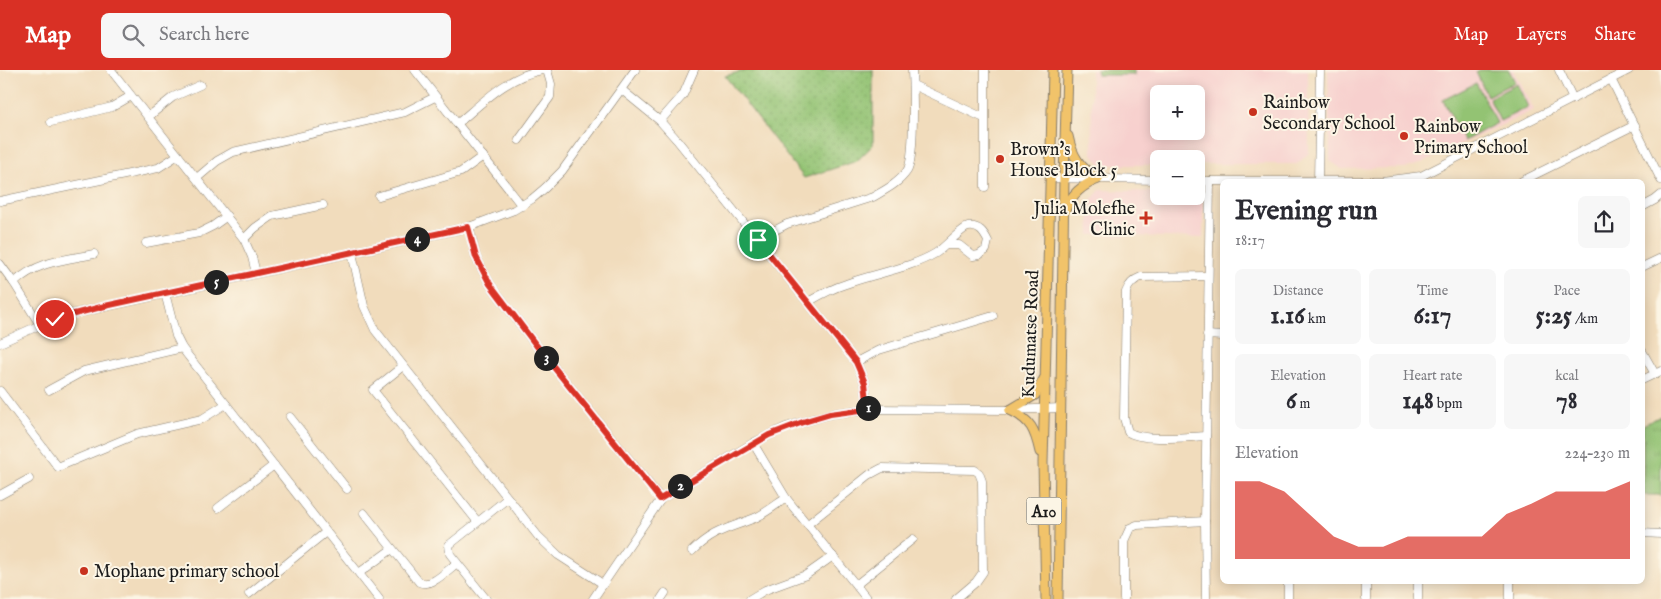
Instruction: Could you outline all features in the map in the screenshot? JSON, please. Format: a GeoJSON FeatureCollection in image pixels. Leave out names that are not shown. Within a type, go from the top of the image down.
{"type":"FeatureCollection","features":[{"type":"Feature","properties":{"kind":"main road","name":"Kudumatse Road"},"geometry":{"type":"LineString","coordinates":[[1046,599],[1043,463],[1044,377],[1053,70]]}},
{"type":"Feature","properties":{"kind":"main road","name":"Kudumatse Road"},"geometry":{"type":"LineString","coordinates":[[1058,599],[1063,213],[1067,70]]}},
{"type":"Feature","properties":{"kind":"main road"},"geometry":{"type":"LineString","coordinates":[[1065,123],[1076,161],[1082,169],[1098,179]]}},
{"type":"Feature","properties":{"kind":"main road"},"geometry":{"type":"LineString","coordinates":[[1063,213],[1071,196],[1077,190],[1098,179]]}},
{"type":"Feature","properties":{"kind":"main road"},"geometry":{"type":"LineString","coordinates":[[1010,410],[1035,395],[1044,377]]}},
{"type":"Feature","properties":{"kind":"main road"},"geometry":{"type":"LineString","coordinates":[[1010,410],[1022,416],[1032,426],[1043,463]]}},
{"type":"Feature","properties":{"kind":"street"},"geometry":{"type":"LineString","coordinates":[[111,70],[244,239],[252,257],[256,273]]}},
{"type":"Feature","properties":{"kind":"street"},"geometry":{"type":"LineString","coordinates":[[415,70],[522,206]]}},
{"type":"Feature","properties":{"kind":"street"},"geometry":{"type":"LineString","coordinates":[[457,124],[510,82],[524,75],[542,70]]}},
{"type":"Feature","properties":{"kind":"street"},"geometry":{"type":"LineString","coordinates":[[519,140],[550,97],[551,84],[547,70]]}},
{"type":"Feature","properties":{"kind":"street"},"geometry":{"type":"LineString","coordinates":[[0,343],[40,325],[72,314],[468,227],[504,215],[522,206],[545,188],[562,170],[635,70]]}},
{"type":"Feature","properties":{"kind":"street"},"geometry":{"type":"LineString","coordinates":[[660,121],[683,95],[694,70]]}},
{"type":"Feature","properties":{"kind":"street"},"geometry":{"type":"LineString","coordinates":[[758,240],[786,224],[873,196],[886,190],[899,180],[908,170],[912,156],[912,70]]}},
{"type":"Feature","properties":{"kind":"street"},"geometry":{"type":"LineString","coordinates":[[985,70],[985,187]]}},
{"type":"Feature","properties":{"kind":"street"},"geometry":{"type":"LineString","coordinates":[[1318,179],[1320,70]]}},
{"type":"Feature","properties":{"kind":"street"},"geometry":{"type":"LineString","coordinates":[[1559,70],[1573,99]]}},
{"type":"Feature","properties":{"kind":"street"},"geometry":{"type":"LineString","coordinates":[[1421,179],[1629,70]]}},
{"type":"Feature","properties":{"kind":"street"},"geometry":{"type":"LineString","coordinates":[[1611,79],[1661,180]]}},
{"type":"Feature","properties":{"kind":"street"},"geometry":{"type":"LineString","coordinates":[[148,117],[174,97],[189,88],[200,85]]}},
{"type":"Feature","properties":{"kind":"street"},"geometry":{"type":"LineString","coordinates":[[912,85],[984,118]]}},
{"type":"Feature","properties":{"kind":"street"},"geometry":{"type":"LineString","coordinates":[[622,90],[660,121],[712,181],[856,362],[865,383],[868,409]]}},
{"type":"Feature","properties":{"kind":"street"},"geometry":{"type":"LineString","coordinates":[[51,122],[112,107],[131,96]]}},
{"type":"Feature","properties":{"kind":"street"},"geometry":{"type":"LineString","coordinates":[[197,178],[217,161],[233,152],[405,112],[435,97]]}},
{"type":"Feature","properties":{"kind":"street"},"geometry":{"type":"LineString","coordinates":[[1526,179],[1634,125]]}},
{"type":"Feature","properties":{"kind":"street"},"geometry":{"type":"LineString","coordinates":[[0,201],[158,168],[178,155]]}},
{"type":"Feature","properties":{"kind":"street"},"geometry":{"type":"LineString","coordinates":[[379,196],[461,172],[483,156]]}},
{"type":"Feature","properties":{"kind":"street"},"geometry":{"type":"LineString","coordinates":[[1050,178],[1150,180]]}},
{"type":"Feature","properties":{"kind":"street"},"geometry":{"type":"LineString","coordinates":[[1205,181],[1220,181]]}},
{"type":"Feature","properties":{"kind":"street"},"geometry":{"type":"LineString","coordinates":[[1206,599],[1206,436],[1210,181]]}},
{"type":"Feature","properties":{"kind":"street"},"geometry":{"type":"LineString","coordinates":[[1645,205],[1661,195]]}},
{"type":"Feature","properties":{"kind":"street"},"geometry":{"type":"LineString","coordinates":[[244,239],[255,228],[272,216],[324,205]]}},
{"type":"Feature","properties":{"kind":"street"},"geometry":{"type":"LineString","coordinates":[[146,243],[199,233],[227,216]]}},
{"type":"Feature","properties":{"kind":"street"},"geometry":{"type":"LineString","coordinates":[[468,227],[476,257],[490,284],[565,382],[660,499]]}},
{"type":"Feature","properties":{"kind":"street"},"geometry":{"type":"LineString","coordinates":[[808,302],[846,284],[919,262],[947,245],[961,230],[968,227],[976,227],[983,232],[988,241],[986,250],[979,255],[973,256],[959,245],[947,245]]}},
{"type":"Feature","properties":{"kind":"street"},"geometry":{"type":"LineString","coordinates":[[352,253],[364,306],[375,330],[547,546],[603,584]]}},
{"type":"Feature","properties":{"kind":"street"},"geometry":{"type":"LineString","coordinates":[[14,283],[35,267],[94,254]]}},
{"type":"Feature","properties":{"kind":"street"},"geometry":{"type":"LineString","coordinates":[[1645,266],[1661,258]]}},
{"type":"Feature","properties":{"kind":"street"},"geometry":{"type":"LineString","coordinates":[[0,264],[40,325]]}},
{"type":"Feature","properties":{"kind":"street"},"geometry":{"type":"LineString","coordinates":[[1206,436],[1145,438],[1134,436],[1128,432],[1124,418],[1126,292],[1128,286],[1134,279],[1141,277],[1208,276]]}},
{"type":"Feature","properties":{"kind":"street"},"geometry":{"type":"LineString","coordinates":[[165,293],[176,336],[182,348],[379,599]]}},
{"type":"Feature","properties":{"kind":"street"},"geometry":{"type":"LineString","coordinates":[[856,362],[879,350],[993,316]]}},
{"type":"Feature","properties":{"kind":"street"},"geometry":{"type":"LineString","coordinates":[[1208,335],[1220,336]]}},
{"type":"Feature","properties":{"kind":"street"},"geometry":{"type":"LineString","coordinates":[[49,390],[84,371],[182,348]]}},
{"type":"Feature","properties":{"kind":"street"},"geometry":{"type":"LineString","coordinates":[[1645,355],[1658,373],[1645,379]]}},
{"type":"Feature","properties":{"kind":"street"},"geometry":{"type":"LineString","coordinates":[[403,366],[373,390],[477,521]]}},
{"type":"Feature","properties":{"kind":"street"},"geometry":{"type":"LineString","coordinates":[[0,391],[3,402],[58,467],[137,434],[202,419],[226,404]]}},
{"type":"Feature","properties":{"kind":"street"},"geometry":{"type":"LineString","coordinates":[[593,599],[660,499],[754,443],[778,431],[830,414],[868,409],[1010,410],[1061,408]]}},
{"type":"Feature","properties":{"kind":"street"},"geometry":{"type":"LineString","coordinates":[[290,417],[347,489]]}},
{"type":"Feature","properties":{"kind":"street"},"geometry":{"type":"LineString","coordinates":[[754,443],[786,498],[867,599]]}},
{"type":"Feature","properties":{"kind":"street"},"geometry":{"type":"LineString","coordinates":[[218,508],[274,465]]}},
{"type":"Feature","properties":{"kind":"street"},"geometry":{"type":"LineString","coordinates":[[808,524],[869,474],[882,468],[974,470],[979,473],[982,481],[983,572],[976,582],[956,599]]}},
{"type":"Feature","properties":{"kind":"street"},"geometry":{"type":"LineString","coordinates":[[0,495],[29,480]]}},
{"type":"Feature","properties":{"kind":"street"},"geometry":{"type":"LineString","coordinates":[[486,599],[457,564],[450,554],[448,545],[508,498]]}},
{"type":"Feature","properties":{"kind":"street"},"geometry":{"type":"LineString","coordinates":[[692,551],[704,539],[714,533],[762,514],[786,498]]}},
{"type":"Feature","properties":{"kind":"street"},"geometry":{"type":"LineString","coordinates":[[364,513],[419,582],[424,585],[430,584],[457,564]]}},
{"type":"Feature","properties":{"kind":"street"},"geometry":{"type":"LineString","coordinates":[[1124,599],[1124,541],[1130,528],[1206,521]]}},
{"type":"Feature","properties":{"kind":"street"},"geometry":{"type":"LineString","coordinates":[[250,594],[326,532]]}},
{"type":"Feature","properties":{"kind":"street"},"geometry":{"type":"LineString","coordinates":[[1645,534],[1661,534]]}},
{"type":"Feature","properties":{"kind":"street"},"geometry":{"type":"LineString","coordinates":[[856,585],[913,539]]}},
{"type":"Feature","properties":{"kind":"street"},"geometry":{"type":"LineString","coordinates":[[359,573],[392,549]]}},
{"type":"Feature","properties":{"kind":"street"},"geometry":{"type":"LineString","coordinates":[[750,599],[765,590],[806,575],[833,556]]}},
{"type":"Feature","properties":{"kind":"street"},"geometry":{"type":"LineString","coordinates":[[1288,584],[1288,599]]}},
{"type":"Feature","properties":{"kind":"street"},"geometry":{"type":"LineString","coordinates":[[1366,584],[1366,599]]}},
{"type":"Feature","properties":{"kind":"street"},"geometry":{"type":"LineString","coordinates":[[1418,584],[1418,599]]}},
{"type":"Feature","properties":{"kind":"street"},"geometry":{"type":"LineString","coordinates":[[1510,584],[1510,599]]}},
{"type":"Feature","properties":{"kind":"shaded area","name":"Rainbow Secondary School"},"geometry":{"type":"Polygon","coordinates":[[[1091,70],[1308,70],[1309,153],[1297,164],[1205,164],[1205,150],[1150,150],[1150,165],[1102,165],[1092,154],[1091,70]]]}},
{"type":"Feature","properties":{"kind":"shaded area","name":"Rainbow Primary School"},"geometry":{"type":"Polygon","coordinates":[[[1328,70],[1513,70],[1534,110],[1417,165],[1405,168],[1342,169],[1330,161],[1328,70]]]}},
{"type":"Feature","properties":{"kind":"shaded area","name":"Julia Molefhe Clinic"},"geometry":{"type":"Polygon","coordinates":[[[1100,190],[1150,192],[1150,205],[1203,205],[1203,238],[1090,235],[1089,202],[1100,190]]]}},
{"type":"Feature","properties":{"kind":"green space"},"geometry":{"type":"Polygon","coordinates":[[[746,70],[873,70],[873,145],[857,161],[804,178],[725,76],[746,70]]]}},
{"type":"Feature","properties":{"kind":"green space"},"geometry":{"type":"Polygon","coordinates":[[[1097,70],[1134,70],[1134,75],[1097,75],[1097,70]]]}},
{"type":"Feature","properties":{"kind":"green space"},"geometry":{"type":"Polygon","coordinates":[[[1480,70],[1509,70],[1515,82],[1487,96],[1476,72],[1480,70]]]}},
{"type":"Feature","properties":{"kind":"green space"},"geometry":{"type":"Polygon","coordinates":[[[1476,83],[1497,123],[1464,141],[1443,100],[1476,83]]]}},
{"type":"Feature","properties":{"kind":"green space"},"geometry":{"type":"Polygon","coordinates":[[[1517,84],[1528,107],[1500,121],[1489,98],[1517,84]]]}},
{"type":"Feature","properties":{"kind":"green space"},"geometry":{"type":"Polygon","coordinates":[[[1661,416],[1661,495],[1645,495],[1645,424],[1661,416]]]}},
{"type":"Feature","properties":{"kind":"place","name":"Rainbow Secondary School"},"geometry":{"type":"Point","coordinates":[1253,112]}},
{"type":"Feature","properties":{"kind":"place","name":"Rainbow Primary School"},"geometry":{"type":"Point","coordinates":[1404,136]}},
{"type":"Feature","properties":{"kind":"place","name":"Brown's House Block 5"},"geometry":{"type":"Point","coordinates":[1000,159]}},
{"type":"Feature","properties":{"kind":"place","name":"Julia Molefhe Clinic"},"geometry":{"type":"Point","coordinates":[1146,218]}},
{"type":"Feature","properties":{"kind":"place","name":"Mophane primary school"},"geometry":{"type":"Point","coordinates":[84,571]}},
{"type":"Feature","properties":{"kind":"route"},"geometry":{"type":"LineString","coordinates":[[55,319],[105,306],[468,227],[476,257],[490,284],[576,396],[660,499],[754,443],[786,427],[830,414],[868,409],[865,383],[856,362],[758,240]]}}]}
